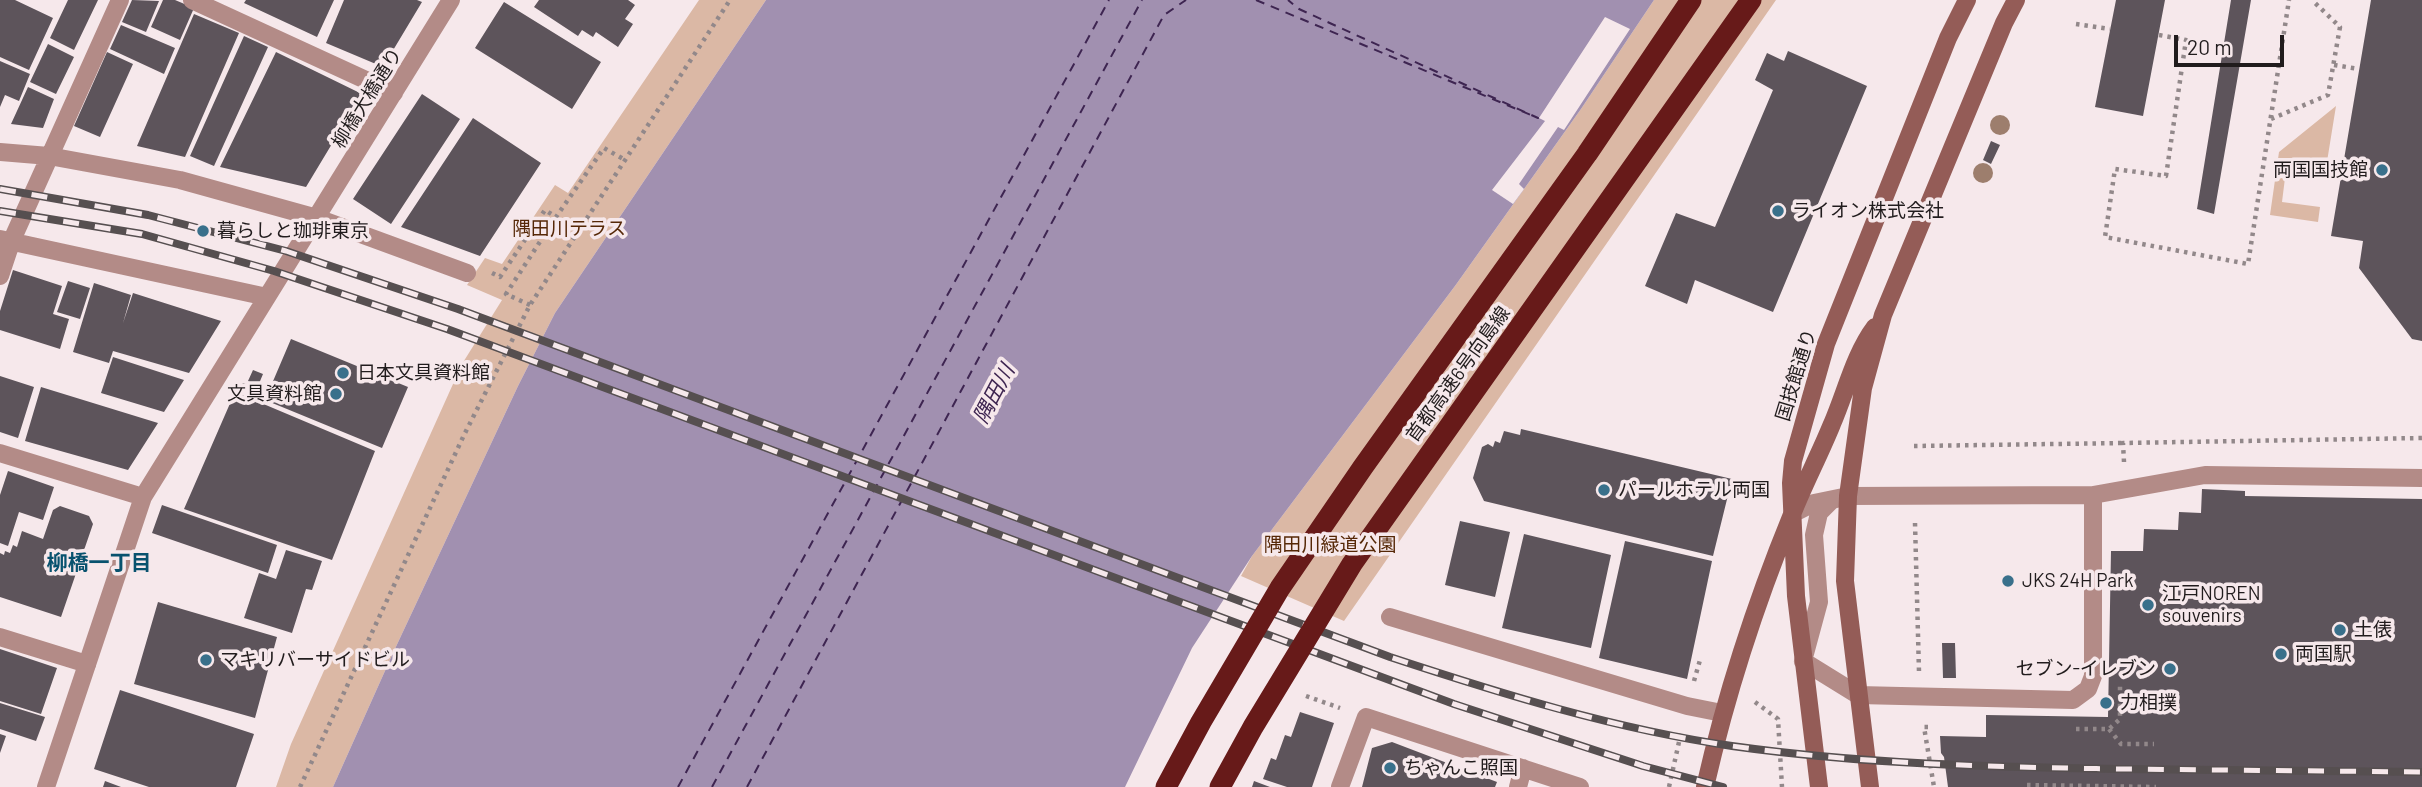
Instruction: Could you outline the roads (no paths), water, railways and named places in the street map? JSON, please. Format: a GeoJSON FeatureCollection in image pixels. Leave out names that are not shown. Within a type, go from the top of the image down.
{"type":"FeatureCollection","features":[{"type":"Feature","properties":{"kind":"highway","name":"首都高速6号向島線"},"geometry":{"type":"LineString","coordinates":[[1166,787],[1280,588],[1363,467],[1587,154],[1691,0]]}},
{"type":"Feature","properties":{"kind":"highway","name":"首都高速6号向島線"},"geometry":{"type":"LineString","coordinates":[[1220,787],[1253,727],[1352,564],[1751,0]]}},
{"type":"Feature","properties":{"kind":"street"},"geometry":{"type":"LineString","coordinates":[[0,276],[6,240],[49,156],[120,0]]}},
{"type":"Feature","properties":{"kind":"street"},"geometry":{"type":"LineString","coordinates":[[192,0],[394,93]]}},
{"type":"Feature","properties":{"kind":"street","name":"柳橋大橋通り"},"geometry":{"type":"LineString","coordinates":[[46,787],[142,497],[451,0]]}},
{"type":"Feature","properties":{"kind":"street","name":"国技館通り"},"geometry":{"type":"LineString","coordinates":[[1819,787],[1796,597],[1792,514],[1794,461],[1826,344],[1948,38],[1967,0]]}},
{"type":"Feature","properties":{"kind":"street"},"geometry":{"type":"LineString","coordinates":[[1870,787],[1845,582],[1848,496],[1863,387],[1883,315],[2004,23],[2016,0]]}},
{"type":"Feature","properties":{"kind":"street"},"geometry":{"type":"LineString","coordinates":[[0,152],[49,156],[180,180],[317,218],[467,273]]}},
{"type":"Feature","properties":{"kind":"street"},"geometry":{"type":"LineString","coordinates":[[6,240],[267,297]]}},
{"type":"Feature","properties":{"kind":"street"},"geometry":{"type":"LineString","coordinates":[[1704,787],[1722,713],[1766,578],[1833,424],[1864,342],[1883,315]]}},
{"type":"Feature","properties":{"kind":"street"},"geometry":{"type":"LineString","coordinates":[[0,453],[142,497]]}},
{"type":"Feature","properties":{"kind":"street"},"geometry":{"type":"LineString","coordinates":[[1766,578],[1794,461]]}},
{"type":"Feature","properties":{"kind":"street"},"geometry":{"type":"LineString","coordinates":[[1792,514],[1814,503],[1848,496],[2093,495],[2205,475],[2422,478]]}},
{"type":"Feature","properties":{"kind":"street"},"geometry":{"type":"LineString","coordinates":[[1848,496],[1832,500],[1819,513],[1814,536],[1819,602],[1803,661],[1858,695],[2073,700],[2088,689],[2093,676],[2093,495]]}},
{"type":"Feature","properties":{"kind":"street"},"geometry":{"type":"LineString","coordinates":[[1390,617],[1687,706],[1722,713]]}},
{"type":"Feature","properties":{"kind":"street"},"geometry":{"type":"LineString","coordinates":[[0,637],[87,664]]}},
{"type":"Feature","properties":{"kind":"street"},"geometry":{"type":"LineString","coordinates":[[1340,787],[1366,717],[1580,787]]}},
{"type":"Feature","properties":{"kind":"street"},"geometry":{"type":"LineString","coordinates":[[1518,787],[1523,768]]}},
{"type":"Feature","properties":{"kind":"water","name":"隅田川"},"geometry":{"type":"Polygon","coordinates":[[[766,0],[1654,0],[1581,109],[1455,286],[1252,556],[1192,648],[1125,787],[333,787],[518,386],[555,313],[766,0]]]}},
{"type":"Feature","properties":{"kind":"railway"},"geometry":{"type":"LineString","coordinates":[[0,189],[148,215],[286,251],[458,309],[1390,657],[1517,697],[1602,720],[1732,746],[1877,761],[2072,768],[2422,772]]}},
{"type":"Feature","properties":{"kind":"railway"},"geometry":{"type":"LineString","coordinates":[[0,211],[142,234],[274,271],[447,329],[1454,704],[1643,766],[1723,787]]}},
{"type":"Feature","properties":{"kind":"place","name":"両国国技館"},"geometry":{"type":"Point","coordinates":[2382,170]}},
{"type":"Feature","properties":{"kind":"place","name":"ライオン株式会社"},"geometry":{"type":"Point","coordinates":[1778,211]}},
{"type":"Feature","properties":{"kind":"place","name":"暮らしと珈琲東京"},"geometry":{"type":"Point","coordinates":[203,231]}},
{"type":"Feature","properties":{"kind":"place","name":"日本文具資料館"},"geometry":{"type":"Point","coordinates":[343,373]}},
{"type":"Feature","properties":{"kind":"place","name":"文具資料館"},"geometry":{"type":"Point","coordinates":[336,394]}},
{"type":"Feature","properties":{"kind":"place","name":"パールホテル両国"},"geometry":{"type":"Point","coordinates":[1604,490]}},
{"type":"Feature","properties":{"kind":"place","name":"JKS 24H Park"},"geometry":{"type":"Point","coordinates":[2008,581]}},
{"type":"Feature","properties":{"kind":"place","name":"江戸NOREN souvenirs"},"geometry":{"type":"Point","coordinates":[2148,605]}},
{"type":"Feature","properties":{"kind":"place","name":"土俵"},"geometry":{"type":"Point","coordinates":[2340,630]}},
{"type":"Feature","properties":{"kind":"place","name":"両国駅"},"geometry":{"type":"Point","coordinates":[2281,654]}},
{"type":"Feature","properties":{"kind":"place","name":"マキリバーサイドビル"},"geometry":{"type":"Point","coordinates":[206,660]}},
{"type":"Feature","properties":{"kind":"place","name":"セブン-イレブン"},"geometry":{"type":"Point","coordinates":[2170,669]}},
{"type":"Feature","properties":{"kind":"place","name":"力相撲"},"geometry":{"type":"Point","coordinates":[2106,703]}},
{"type":"Feature","properties":{"kind":"place","name":"ちゃんこ照国"},"geometry":{"type":"Point","coordinates":[1390,768]}},
{"type":"Feature","properties":{"kind":"district","name":"柳橋一丁目"},"geometry":{"type":"Point","coordinates":[99,563]}},
{"type":"Feature","properties":{"kind":"park label","name":"隅田川テラス"},"geometry":{"type":"Point","coordinates":[569,229]}},
{"type":"Feature","properties":{"kind":"park label","name":"隅田川緑道公園"},"geometry":{"type":"Point","coordinates":[1330,545]}}]}
